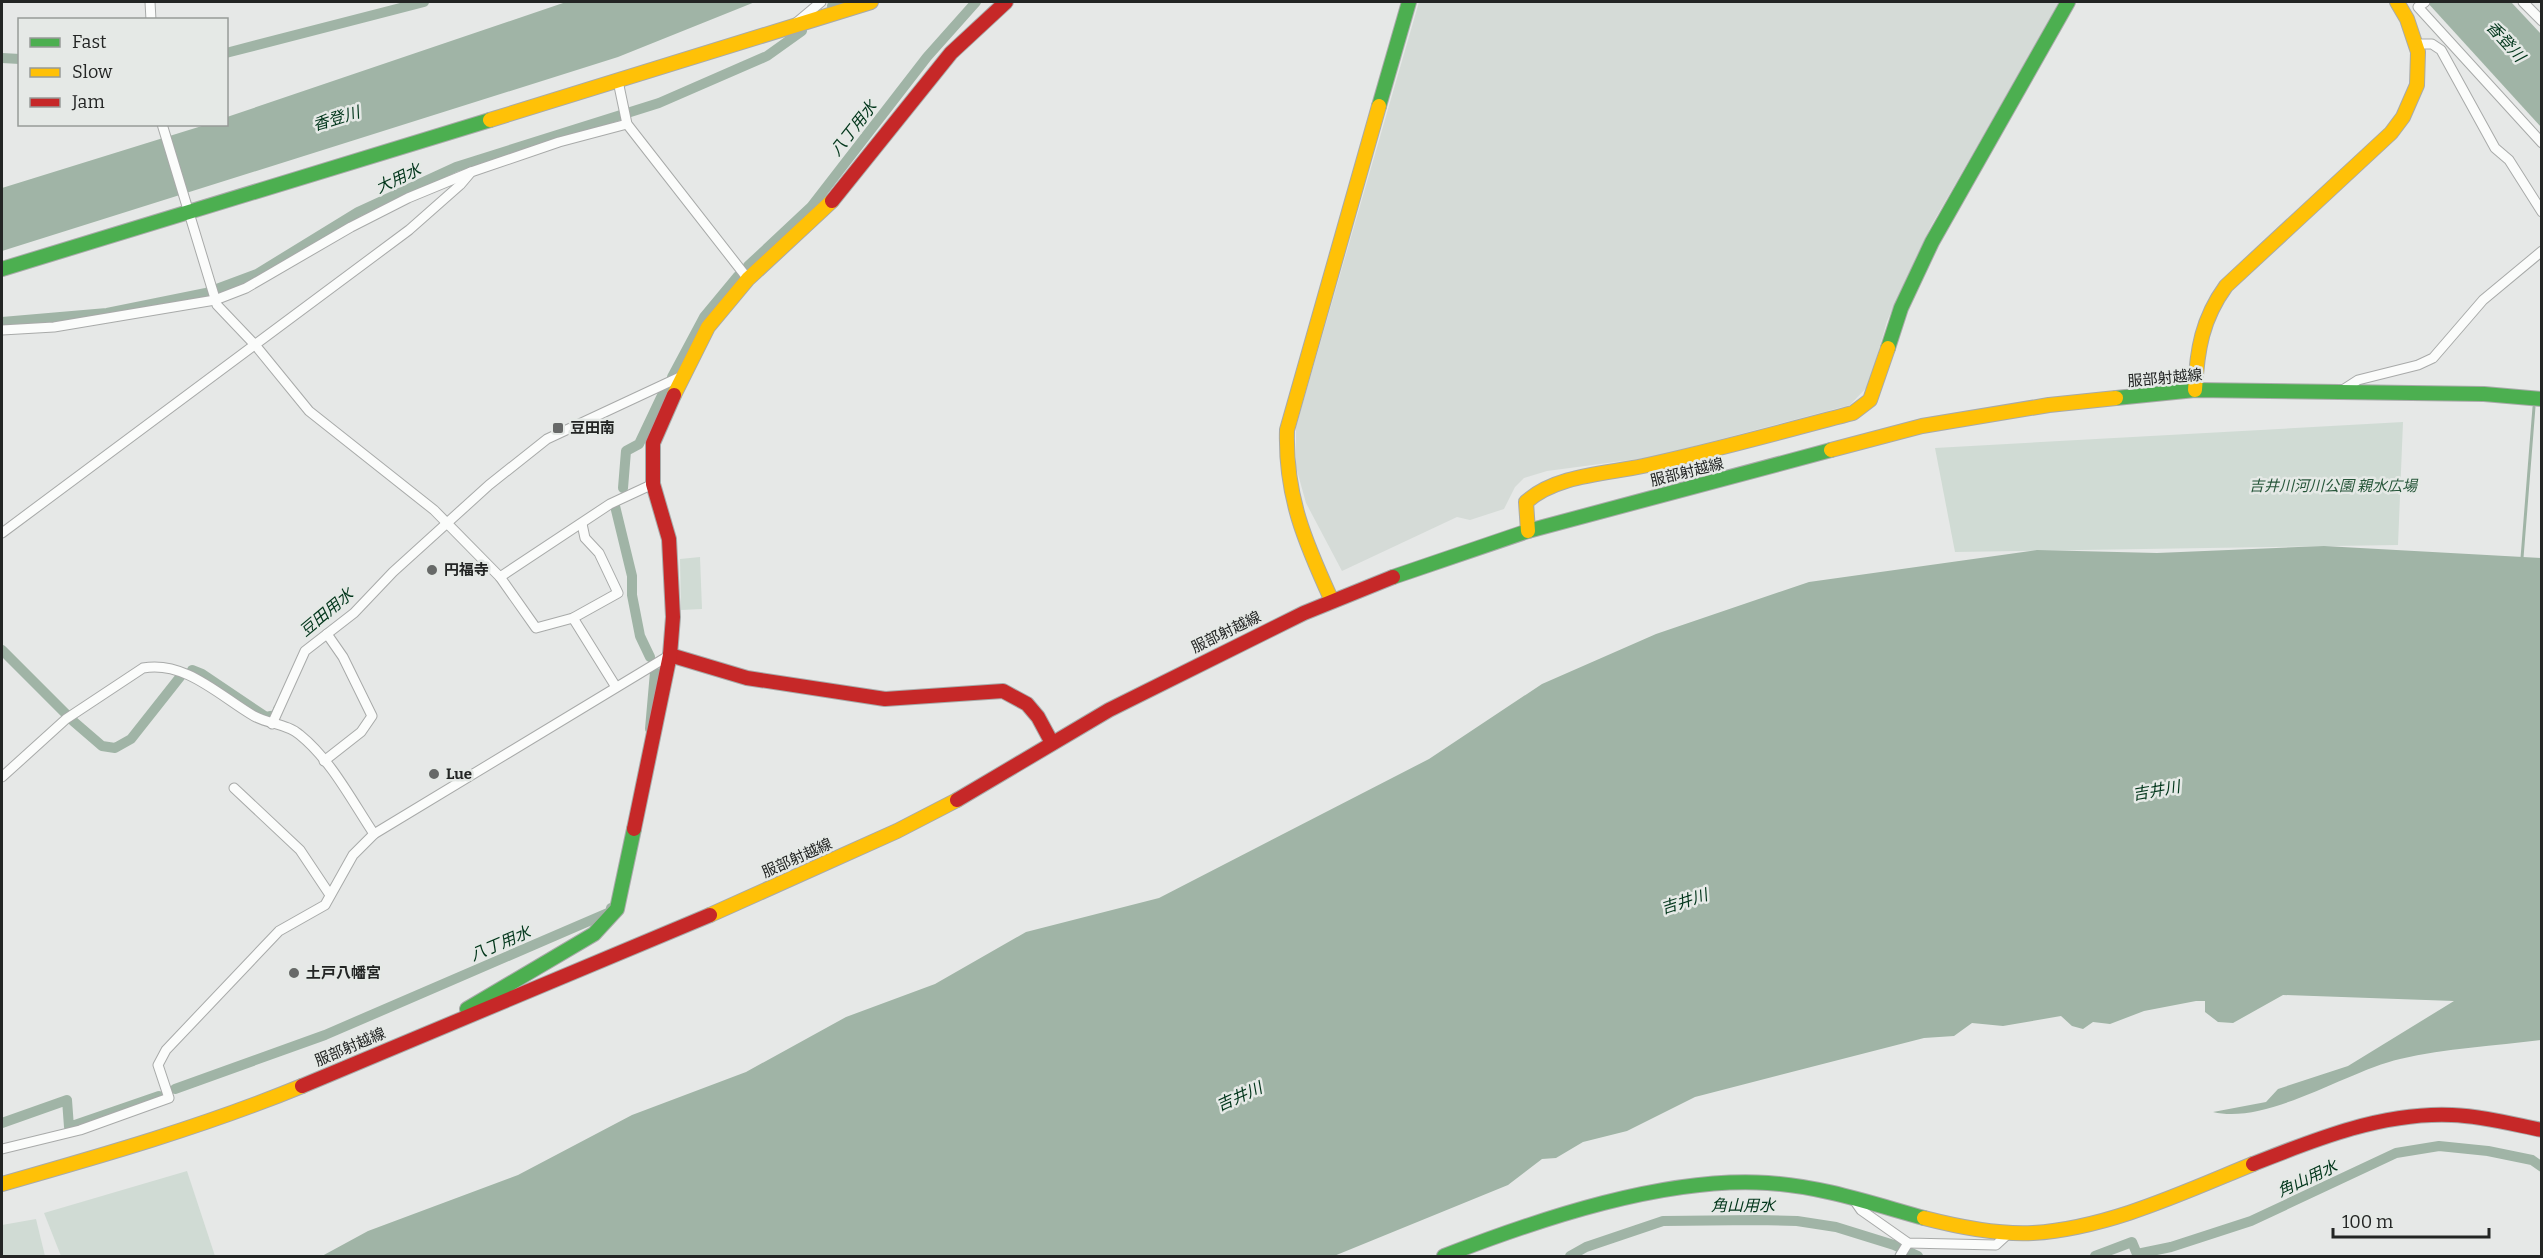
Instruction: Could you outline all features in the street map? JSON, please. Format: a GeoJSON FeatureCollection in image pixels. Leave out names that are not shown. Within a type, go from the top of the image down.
{"type":"FeatureCollection","features":[{"type":"Feature","properties":{"kind":"street"},"geometry":{"type":"LineString","coordinates":[[150,2],[151,18]]}},
{"type":"Feature","properties":{"kind":"street"},"geometry":{"type":"LineString","coordinates":[[794,25],[821,2]]}},
{"type":"Feature","properties":{"kind":"street"},"geometry":{"type":"LineString","coordinates":[[2,269],[187,208],[618,81],[870,2]]}},
{"type":"Feature","properties":{"kind":"street"},"geometry":{"type":"LineString","coordinates":[[446,1026],[464,1011],[594,934],[617,909],[670,655],[673,617],[669,539],[653,483],[653,443],[682,376],[708,327],[748,279],[833,200],[951,53],[1006,2]]}},
{"type":"Feature","properties":{"kind":"street"},"geometry":{"type":"LineString","coordinates":[[1332,601],[1296,518],[1287,485],[1287,430],[1409,2]]}},
{"type":"Feature","properties":{"kind":"street"},"geometry":{"type":"LineString","coordinates":[[1528,531],[1526,502],[1538,491],[1597,473],[1642,466],[1853,412],[1870,400],[1901,308],[1932,242],[2068,2]]}},
{"type":"Feature","properties":{"kind":"street"},"geometry":{"type":"LineString","coordinates":[[2195,390],[2197,344],[2204,321],[2214,301],[2226,286],[2391,133],[2408,112],[2416,92],[2420,68],[2418,44],[2408,18],[2397,2]]}},
{"type":"Feature","properties":{"kind":"street"},"geometry":{"type":"LineString","coordinates":[[2425,2],[2418,8],[2541,143]]}},
{"type":"Feature","properties":{"kind":"street"},"geometry":{"type":"LineString","coordinates":[[2523,2],[2541,21]]}},
{"type":"Feature","properties":{"kind":"street"},"geometry":{"type":"LineString","coordinates":[[2418,44],[2433,44],[2441,50],[2495,148],[2509,160],[2541,212]]}},
{"type":"Feature","properties":{"kind":"street"},"geometry":{"type":"LineString","coordinates":[[2452,71],[2467,60]]}},
{"type":"Feature","properties":{"kind":"street"},"geometry":{"type":"LineString","coordinates":[[618,81],[626,121],[748,279]]}},
{"type":"Feature","properties":{"kind":"street"},"geometry":{"type":"LineString","coordinates":[[2,330],[64,325],[246,288],[351,227],[408,198],[471,172],[626,121]]}},
{"type":"Feature","properties":{"kind":"street"},"geometry":{"type":"LineString","coordinates":[[162,128],[213,294],[309,411],[330,430],[386,470],[447,522],[501,577],[536,628],[573,618],[618,593],[599,553],[585,538],[582,524]]}},
{"type":"Feature","properties":{"kind":"street"},"geometry":{"type":"LineString","coordinates":[[2,533],[409,230],[460,185],[471,172]]}},
{"type":"Feature","properties":{"kind":"street"},"geometry":{"type":"LineString","coordinates":[[2341,391],[2358,380],[2418,365],[2433,358],[2483,300],[2541,251]]}},
{"type":"Feature","properties":{"kind":"street"},"geometry":{"type":"LineString","coordinates":[[272,724],[305,651],[354,613],[447,522],[547,439],[682,376]]}},
{"type":"Feature","properties":{"kind":"street","name":"服部射越線"},"geometry":{"type":"LineString","coordinates":[[2,1184],[139,1145],[241,1111],[686,926],[897,831],[1184,671],[1332,601],[1408,571],[1528,531],[1922,426],[2049,405],[2195,390],[2484,394],[2541,399]]}},
{"type":"Feature","properties":{"kind":"street"},"geometry":{"type":"LineString","coordinates":[[501,577],[610,504],[653,483]]}},
{"type":"Feature","properties":{"kind":"street"},"geometry":{"type":"LineString","coordinates":[[573,618],[616,687]]}},
{"type":"Feature","properties":{"kind":"street"},"geometry":{"type":"LineString","coordinates":[[324,761],[361,732],[372,716],[343,657],[327,634]]}},
{"type":"Feature","properties":{"kind":"street"},"geometry":{"type":"LineString","coordinates":[[2,1149],[80,1130],[169,1098],[158,1065],[166,1050],[279,931],[325,905],[353,855],[374,834],[670,655],[747,678],[885,699],[1003,691],[1019,695],[1032,707],[1052,743]]}},
{"type":"Feature","properties":{"kind":"street"},"geometry":{"type":"LineString","coordinates":[[2,777],[66,719],[143,668],[155,666],[208,684],[255,716],[300,734],[324,761],[374,834]]}},
{"type":"Feature","properties":{"kind":"street"},"geometry":{"type":"LineString","coordinates":[[234,788],[300,850],[330,895]]}},
{"type":"Feature","properties":{"kind":"street"},"geometry":{"type":"LineString","coordinates":[[1444,1257],[1605,1202],[1694,1184],[1752,1180],[1852,1197],[1969,1228],[2008,1234],[2066,1229],[2094,1221],[2363,1125],[2406,1118],[2450,1115],[2497,1120],[2541,1130]]}},
{"type":"Feature","properties":{"kind":"street"},"geometry":{"type":"LineString","coordinates":[[1852,1197],[1861,1210],[1908,1243],[1996,1245],[2008,1234]]}},
{"type":"Feature","properties":{"kind":"street"},"geometry":{"type":"LineString","coordinates":[[1899,1257],[1908,1243]]}},
{"type":"Feature","properties":{"kind":"shaded area"},"geometry":{"type":"Polygon","coordinates":[[[1419,2],[2060,2],[1931,226],[1887,321],[1869,385],[1850,405],[1653,457],[1547,471],[1524,478],[1515,487],[1504,509],[1470,520],[1457,517],[1342,571],[1306,503],[1296,467],[1296,427],[1419,2]]]}},
{"type":"Feature","properties":{"kind":"green space","name":"吉井川河川公園 親水広場"},"geometry":{"type":"Polygon","coordinates":[[[2403,422],[2398,545],[1955,552],[1935,448],[2403,422]]]}},
{"type":"Feature","properties":{"kind":"green space"},"geometry":{"type":"Polygon","coordinates":[[[700,557],[702,609],[681,610],[680,559],[700,557]]]}},
{"type":"Feature","properties":{"kind":"green space"},"geometry":{"type":"Polygon","coordinates":[[[187,1171],[215,1256],[61,1256],[44,1213],[187,1171]]]}},
{"type":"Feature","properties":{"kind":"green space"},"geometry":{"type":"Polygon","coordinates":[[[36,1219],[45,1256],[2,1256],[2,1225],[36,1219]]]}},
{"type":"Feature","properties":{"kind":"water","name":"香登川"},"geometry":{"type":"Polygon","coordinates":[[[566,2],[755,2],[618,57],[2,251],[2,188],[202,126],[228,126],[228,117],[566,2]]]}},
{"type":"Feature","properties":{"kind":"water","name":"香登川"},"geometry":{"type":"Polygon","coordinates":[[[2427,2],[2511,2],[2541,34],[2541,127],[2427,2]]]}},
{"type":"Feature","properties":{"kind":"water","name":"吉井川"},"geometry":{"type":"Polygon","coordinates":[[[2324,546],[2541,558],[2541,1040],[2453,1050],[2400,1059],[2379,1065],[2282,1104],[2258,1111],[2235,1114],[2213,1112],[2266,1102],[2278,1089],[2348,1066],[2454,1001],[2283,995],[2233,1023],[2218,1022],[2205,1012],[2205,1001],[2196,1001],[2144,1011],[2110,1024],[2093,1022],[2083,1029],[2072,1026],[2061,1016],[2003,1026],[1972,1023],[1954,1036],[1924,1038],[1695,1097],[1627,1131],[1583,1142],[1556,1158],[1542,1159],[1508,1185],[1334,1256],[322,1256],[368,1231],[518,1175],[632,1115],[746,1072],[846,1017],[935,984],[1026,932],[1159,898],[1429,759],[1542,684],[1656,634],[1809,582],[2037,550],[2157,553],[2324,546]]]}},
{"type":"Feature","properties":{"kind":"waterway"},"geometry":{"type":"LineString","coordinates":[[228,52],[424,2]]}},
{"type":"Feature","properties":{"kind":"waterway","name":"大用水"},"geometry":{"type":"LineString","coordinates":[[832,6],[837,2]]}},
{"type":"Feature","properties":{"kind":"waterway","name":"八丁用水"},"geometry":{"type":"LineString","coordinates":[[748,266],[811,207],[927,57],[976,2]]}},
{"type":"Feature","properties":{"kind":"waterway","name":"大用水"},"geometry":{"type":"LineString","coordinates":[[2,322],[107,313],[206,293],[257,274],[358,212],[456,167],[659,103],[767,56],[802,31]]}},
{"type":"Feature","properties":{"kind":"waterway"},"geometry":{"type":"LineString","coordinates":[[2,58],[18,59]]}},
{"type":"Feature","properties":{"kind":"waterway","name":"八丁用水"},"geometry":{"type":"LineString","coordinates":[[672,377],[704,317],[738,276]]}},
{"type":"Feature","properties":{"kind":"waterway","name":"八丁用水"},"geometry":{"type":"LineString","coordinates":[[623,488],[626,451],[639,444],[666,387]]}},
{"type":"Feature","properties":{"kind":"waterway"},"geometry":{"type":"LineString","coordinates":[[2522,558],[2534,407]]}},
{"type":"Feature","properties":{"kind":"waterway","name":"八丁用水"},"geometry":{"type":"LineString","coordinates":[[615,506],[632,576],[632,595],[640,636],[650,657]]}},
{"type":"Feature","properties":{"kind":"waterway","name":"豆田用水"},"geometry":{"type":"LineString","coordinates":[[2,650],[67,715]]}},
{"type":"Feature","properties":{"kind":"waterway","name":"豆田用水"},"geometry":{"type":"LineString","coordinates":[[192,670],[202,674],[266,717],[276,715],[278,709]]}},
{"type":"Feature","properties":{"kind":"waterway","name":"八丁用水"},"geometry":{"type":"LineString","coordinates":[[650,729],[655,672]]}},
{"type":"Feature","properties":{"kind":"waterway","name":"豆田用水"},"geometry":{"type":"LineString","coordinates":[[73,721],[102,746],[115,748],[131,739],[180,677]]}},
{"type":"Feature","properties":{"kind":"waterway","name":"八丁用水"},"geometry":{"type":"LineString","coordinates":[[175,1089],[325,1035],[610,912],[611,908]]}},
{"type":"Feature","properties":{"kind":"waterway","name":"八丁用水"},"geometry":{"type":"LineString","coordinates":[[2,1123],[67,1100],[69,1127],[159,1096]]}},
{"type":"Feature","properties":{"kind":"waterway","name":"角山用水"},"geometry":{"type":"LineString","coordinates":[[2095,1256],[2132,1242],[2137,1254],[2171,1247],[2251,1221],[2396,1153],[2439,1146],[2488,1151],[2532,1160],[2542,1167]]}},
{"type":"Feature","properties":{"kind":"waterway","name":"角山用水"},"geometry":{"type":"LineString","coordinates":[[1570,1256],[1586,1247],[1663,1221],[1756,1220],[1797,1221],[1836,1227],[1894,1245],[1918,1256]]}},
{"type":"Feature","properties":{"kind":"traffic: fast"},"geometry":{"type":"LineString","coordinates":[[1379,106],[1409,2]]}},
{"type":"Feature","properties":{"kind":"traffic: fast"},"geometry":{"type":"LineString","coordinates":[[1888,348],[1901,308],[1932,242],[2068,2]]}},
{"type":"Feature","properties":{"kind":"traffic: fast"},"geometry":{"type":"LineString","coordinates":[[2,269],[490,120]]}},
{"type":"Feature","properties":{"kind":"traffic: fast"},"geometry":{"type":"LineString","coordinates":[[2116,398],[2195,390],[2484,394],[2542,399]]}},
{"type":"Feature","properties":{"kind":"traffic: fast"},"geometry":{"type":"LineString","coordinates":[[1393,577],[1528,531],[1831,450]]}},
{"type":"Feature","properties":{"kind":"traffic: fast"},"geometry":{"type":"LineString","coordinates":[[467,1009],[594,934],[617,909],[634,829]]}},
{"type":"Feature","properties":{"kind":"traffic: fast"},"geometry":{"type":"LineString","coordinates":[[1444,1256],[1561,1215],[1646,1193],[1688,1186],[1729,1183],[1788,1185],[1847,1196],[1924,1218]]}},
{"type":"Feature","properties":{"kind":"traffic: slow"},"geometry":{"type":"LineString","coordinates":[[490,120],[871,2]]}},
{"type":"Feature","properties":{"kind":"traffic: slow"},"geometry":{"type":"LineString","coordinates":[[2195,390],[2202,335],[2211,311],[2226,286],[2391,133],[2403,117],[2417,85],[2418,52],[2407,19],[2397,2]]}},
{"type":"Feature","properties":{"kind":"traffic: slow"},"geometry":{"type":"LineString","coordinates":[[1332,601],[1305,538],[1293,498],[1287,454],[1287,430],[1379,106]]}},
{"type":"Feature","properties":{"kind":"traffic: slow"},"geometry":{"type":"LineString","coordinates":[[674,395],[708,327],[748,279],[832,201]]}},
{"type":"Feature","properties":{"kind":"traffic: slow"},"geometry":{"type":"LineString","coordinates":[[1528,531],[1526,502],[1552,486],[1582,477],[1696,454],[1853,413],[1870,400],[1888,348]]}},
{"type":"Feature","properties":{"kind":"traffic: slow"},"geometry":{"type":"LineString","coordinates":[[1831,450],[1922,426],[2049,405],[2116,398]]}},
{"type":"Feature","properties":{"kind":"traffic: slow"},"geometry":{"type":"LineString","coordinates":[[710,915],[897,831],[957,800]]}},
{"type":"Feature","properties":{"kind":"traffic: slow"},"geometry":{"type":"LineString","coordinates":[[2,1184],[191,1127],[302,1086]]}},
{"type":"Feature","properties":{"kind":"traffic: slow"},"geometry":{"type":"LineString","coordinates":[[1924,1218],[1992,1232],[2033,1233],[2061,1230],[2146,1207],[2253,1164]]}},
{"type":"Feature","properties":{"kind":"traffic: jam"},"geometry":{"type":"LineString","coordinates":[[832,201],[951,53],[1006,2]]}},
{"type":"Feature","properties":{"kind":"traffic: jam"},"geometry":{"type":"LineString","coordinates":[[634,829],[670,655],[673,617],[669,539],[653,484],[653,443],[674,395]]}},
{"type":"Feature","properties":{"kind":"traffic: jam"},"geometry":{"type":"LineString","coordinates":[[957,800],[1109,710],[1304,613],[1393,577]]}},
{"type":"Feature","properties":{"kind":"traffic: jam"},"geometry":{"type":"LineString","coordinates":[[670,655],[747,678],[885,699],[1003,691],[1027,704],[1038,717],[1052,743]]}},
{"type":"Feature","properties":{"kind":"traffic: jam"},"geometry":{"type":"LineString","coordinates":[[302,1086],[710,915]]}},
{"type":"Feature","properties":{"kind":"traffic: jam"},"geometry":{"type":"LineString","coordinates":[[2253,1164],[2350,1129],[2426,1115],[2463,1116],[2542,1130]]}},
{"type":"Feature","properties":{"kind":"place","name":"豆田南"},"geometry":{"type":"Point","coordinates":[558,428]}},
{"type":"Feature","properties":{"kind":"place","name":"円福寺"},"geometry":{"type":"Point","coordinates":[432,570]}},
{"type":"Feature","properties":{"kind":"place","name":"Lue"},"geometry":{"type":"Point","coordinates":[434,774]}},
{"type":"Feature","properties":{"kind":"place","name":"土戸八幡宮"},"geometry":{"type":"Point","coordinates":[294,973]}}]}
